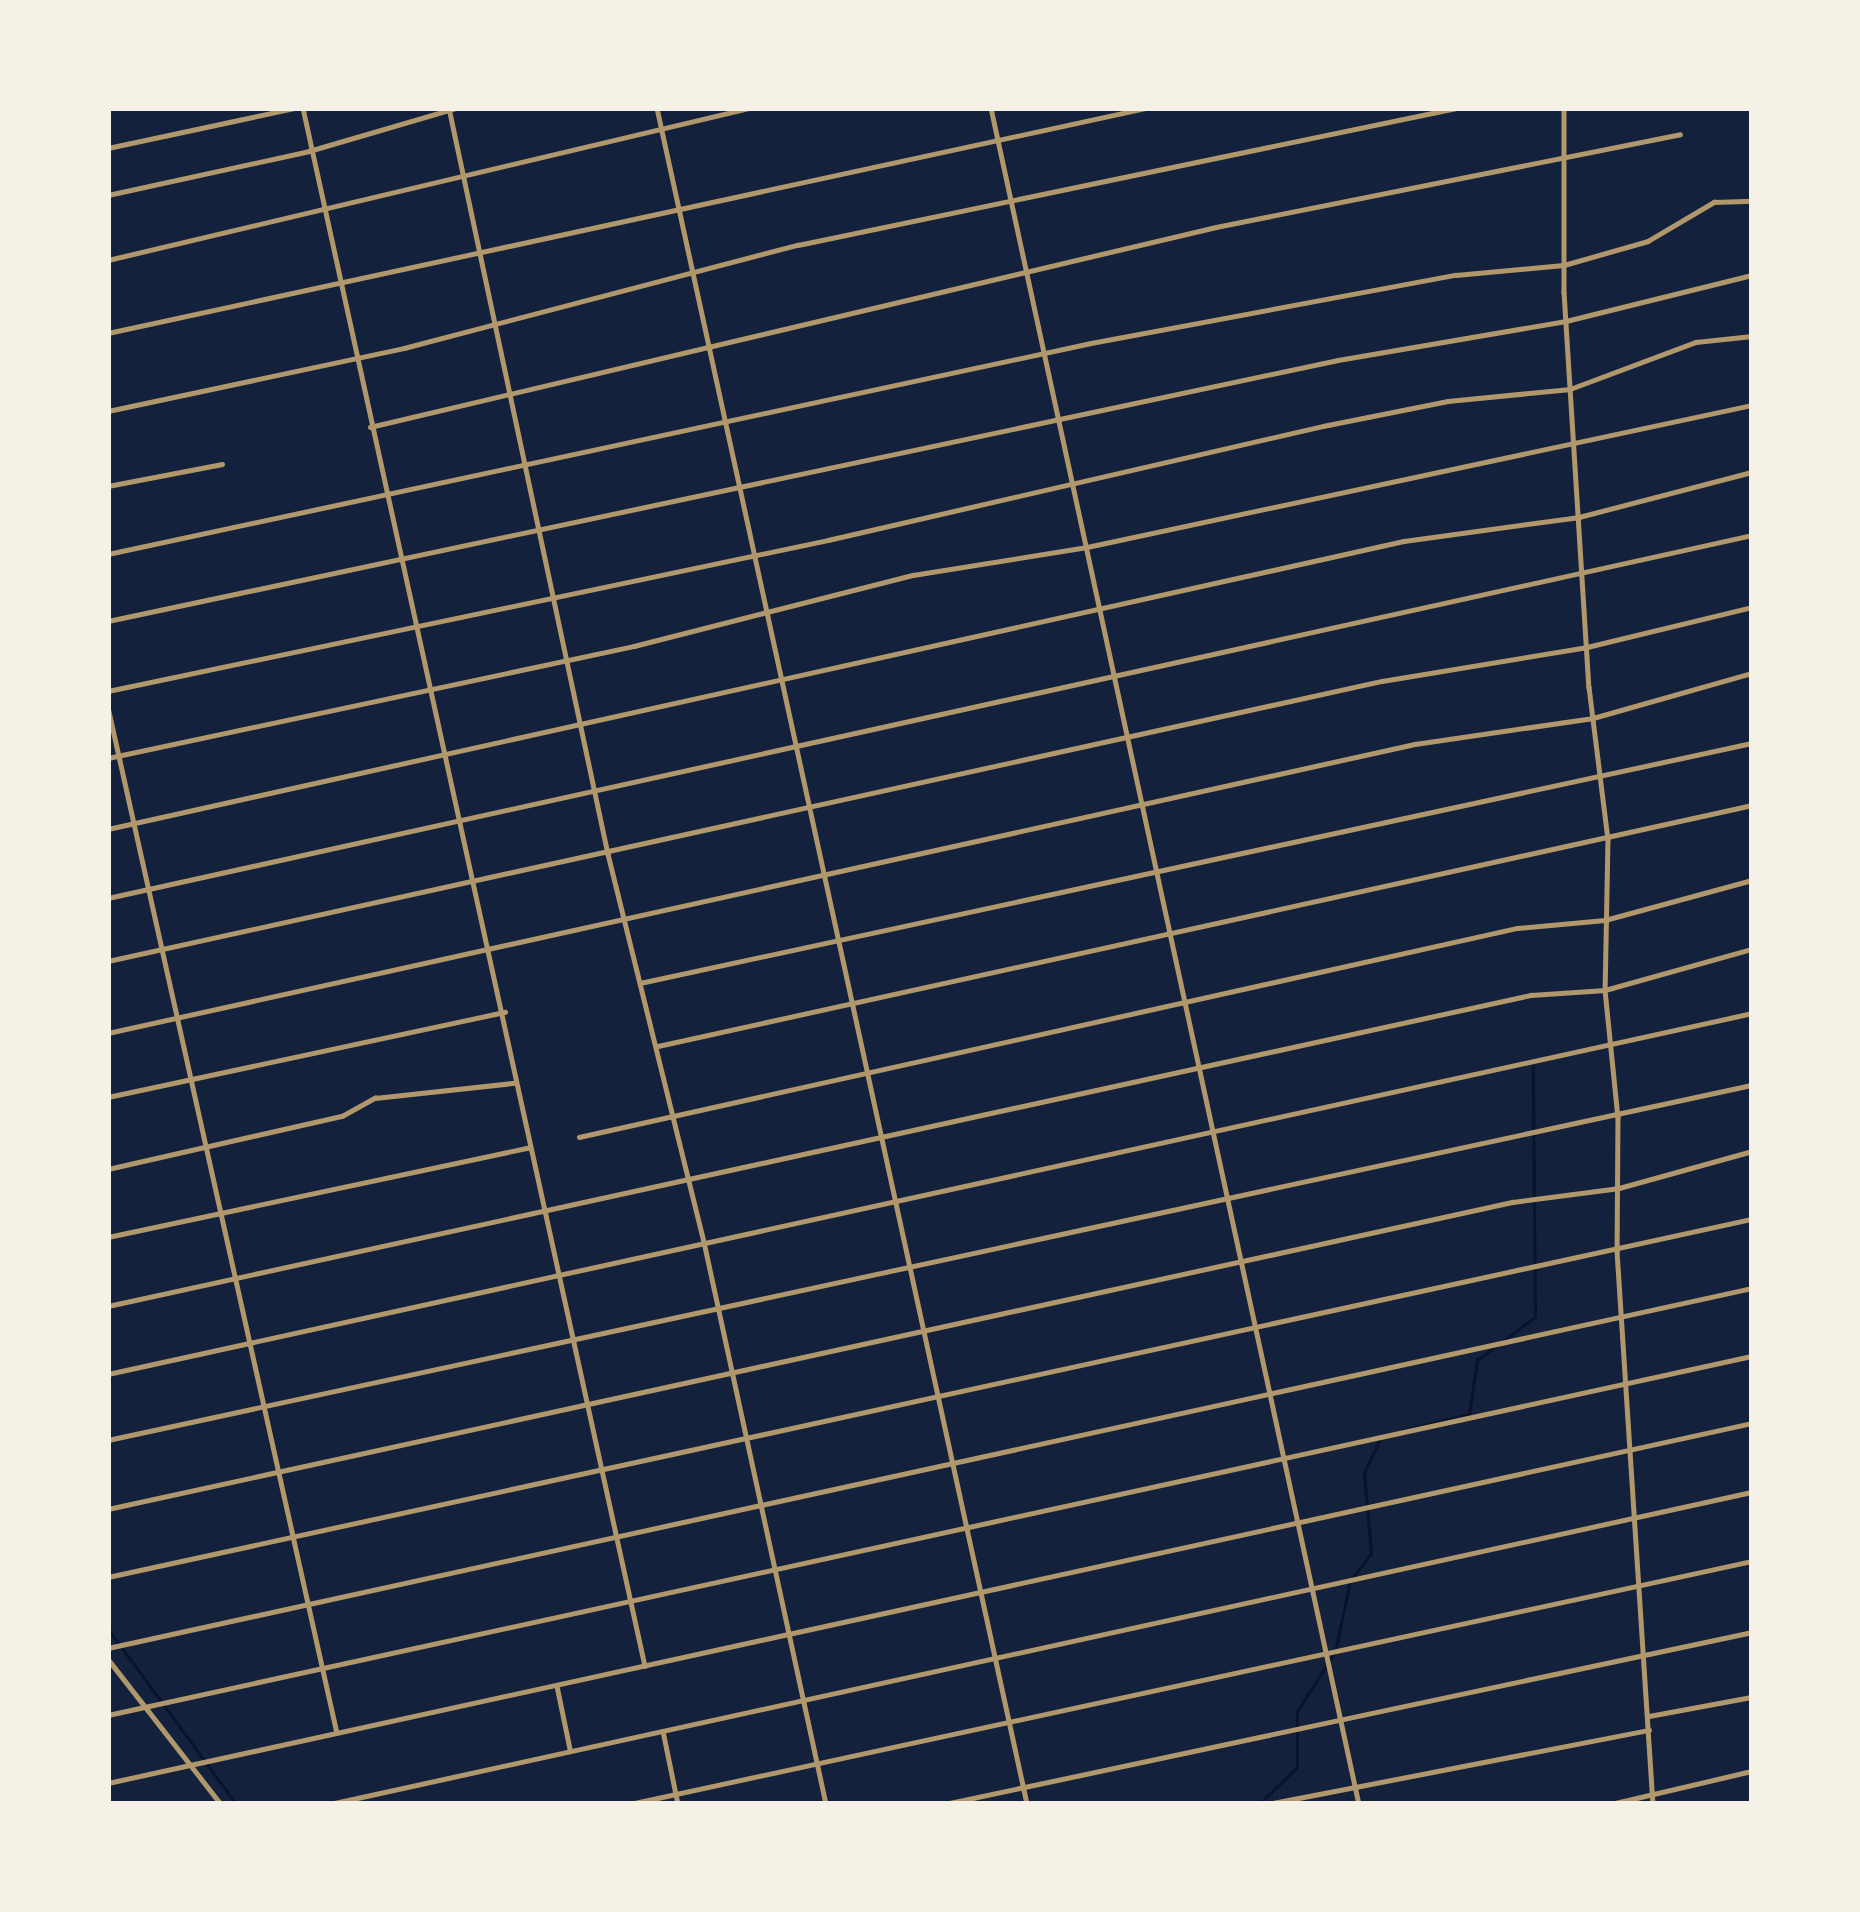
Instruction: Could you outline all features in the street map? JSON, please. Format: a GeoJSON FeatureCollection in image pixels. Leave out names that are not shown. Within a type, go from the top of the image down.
{"type":"FeatureCollection","features":[{"type":"Feature","properties":{"kind":"street"},"geometry":{"type":"LineString","coordinates":[[108,148],[299,108],[370,427],[436,689],[493,947],[514,1083],[563,1274],[644,1666]]}},
{"type":"Feature","properties":{"kind":"street"},"geometry":{"type":"LineString","coordinates":[[108,194],[309,151],[451,108],[491,322],[513,394],[608,854],[704,1242],[728,1374],[826,1804]]}},
{"type":"Feature","properties":{"kind":"street"},"geometry":{"type":"LineString","coordinates":[[657,108],[705,347],[813,809],[836,941],[943,1396],[1027,1804]]}},
{"type":"Feature","properties":{"kind":"street"},"geometry":{"type":"LineString","coordinates":[[108,260],[749,108]]}},
{"type":"Feature","properties":{"kind":"street"},"geometry":{"type":"LineString","coordinates":[[991,108],[1023,274],[1087,547],[1109,673],[1359,1804]]}},
{"type":"Feature","properties":{"kind":"street"},"geometry":{"type":"LineString","coordinates":[[108,333],[478,250],[677,213],[802,177],[1000,146],[1146,108]]}},
{"type":"Feature","properties":{"kind":"street"},"geometry":{"type":"LineString","coordinates":[[108,411],[356,358],[691,272],[1008,200],[1456,108]]}},
{"type":"Feature","properties":{"kind":"street"},"geometry":{"type":"LineString","coordinates":[[1564,108],[1566,321],[1587,647],[1608,839],[1605,990],[1618,1118],[1617,1251],[1648,1654],[1653,1800]]}},
{"type":"Feature","properties":{"kind":"street"},"geometry":{"type":"LineString","coordinates":[[370,427],[1216,227],[1564,161],[1680,134]]}},
{"type":"Feature","properties":{"kind":"street"},"geometry":{"type":"LineString","coordinates":[[108,554],[386,489],[1042,355],[1456,275],[1564,265],[1648,241],[1714,202],[1752,201]]}},
{"type":"Feature","properties":{"kind":"street"},"geometry":{"type":"LineString","coordinates":[[108,621],[1566,321],[1752,275]]}},
{"type":"Feature","properties":{"kind":"street"},"geometry":{"type":"LineString","coordinates":[[108,691],[554,598],[1448,400],[1570,389],[1696,342],[1752,336]]}},
{"type":"Feature","properties":{"kind":"street"},"geometry":{"type":"LineString","coordinates":[[108,758],[568,660],[913,575],[1087,547],[1752,405]]}},
{"type":"Feature","properties":{"kind":"street"},"geometry":{"type":"LineString","coordinates":[[108,486],[221,464]]}},
{"type":"Feature","properties":{"kind":"street"},"geometry":{"type":"LineString","coordinates":[[108,829],[1480,525],[1579,517],[1752,472]]}},
{"type":"Feature","properties":{"kind":"street"},"geometry":{"type":"LineString","coordinates":[[108,898],[1109,673],[1582,578],[1752,535]]}},
{"type":"Feature","properties":{"kind":"street"},"geometry":{"type":"LineString","coordinates":[[108,962],[1126,737],[1506,655],[1587,647],[1752,607]]}},
{"type":"Feature","properties":{"kind":"street"},"geometry":{"type":"LineString","coordinates":[[108,1033],[1509,725],[1594,718],[1752,673]]}},
{"type":"Feature","properties":{"kind":"street"},"geometry":{"type":"LineString","coordinates":[[108,707],[173,1020],[338,1733]]}},
{"type":"Feature","properties":{"kind":"street"},"geometry":{"type":"LineString","coordinates":[[640,983],[1448,804],[1600,780],[1752,743]]}},
{"type":"Feature","properties":{"kind":"street"},"geometry":{"type":"LineString","coordinates":[[658,1046],[1169,939],[1752,805]]}},
{"type":"Feature","properties":{"kind":"street"},"geometry":{"type":"LineString","coordinates":[[579,1137],[1516,928],[1605,920],[1752,880]]}},
{"type":"Feature","properties":{"kind":"street"},"geometry":{"type":"LineString","coordinates":[[108,1306],[1531,995],[1605,990],[1752,949]]}},
{"type":"Feature","properties":{"kind":"street"},"geometry":{"type":"LineString","coordinates":[[108,1097],[505,1012]]}},
{"type":"Feature","properties":{"kind":"street"},"geometry":{"type":"LineString","coordinates":[[108,1374],[894,1200],[1212,1136],[1538,1058],[1608,1050],[1752,1013]]}},
{"type":"Feature","properties":{"kind":"street"},"geometry":{"type":"LineString","coordinates":[[108,1169],[342,1116],[375,1098],[514,1083]]}},
{"type":"Feature","properties":{"kind":"street"},"geometry":{"type":"LineString","coordinates":[[108,1440],[577,1341],[911,1264],[1228,1200],[1437,1148],[1618,1118],[1752,1085]]}},
{"type":"Feature","properties":{"kind":"street"},"geometry":{"type":"LineString","coordinates":[[108,1237],[220,1217],[532,1147]]}},
{"type":"Feature","properties":{"kind":"street"},"geometry":{"type":"LineString","coordinates":[[108,1509],[592,1407],[1513,1202],[1619,1188],[1752,1151]]}},
{"type":"Feature","properties":{"kind":"street"},"geometry":{"type":"LineString","coordinates":[[108,1577],[1752,1219]]}},
{"type":"Feature","properties":{"kind":"street"},"geometry":{"type":"LineString","coordinates":[[108,1648],[1621,1313],[1752,1288]]}},
{"type":"Feature","properties":{"kind":"street"},"geometry":{"type":"LineString","coordinates":[[108,1714],[1752,1356]]}},
{"type":"Feature","properties":{"kind":"street"},"geometry":{"type":"LineString","coordinates":[[108,1783],[1752,1424]]}},
{"type":"Feature","properties":{"kind":"street"},"geometry":{"type":"LineString","coordinates":[[330,1804],[1752,1492]]}},
{"type":"Feature","properties":{"kind":"street"},"geometry":{"type":"LineString","coordinates":[[630,1804],[1752,1561]]}},
{"type":"Feature","properties":{"kind":"street"},"geometry":{"type":"LineString","coordinates":[[945,1804],[1752,1632]]}},
{"type":"Feature","properties":{"kind":"street"},"geometry":{"type":"LineString","coordinates":[[108,1659],[221,1804]]}},
{"type":"Feature","properties":{"kind":"street"},"geometry":{"type":"LineString","coordinates":[[556,1686],[570,1749]]}},
{"type":"Feature","properties":{"kind":"street"},"geometry":{"type":"LineString","coordinates":[[1649,1716],[1752,1696]]}},
{"type":"Feature","properties":{"kind":"street"},"geometry":{"type":"LineString","coordinates":[[663,1730],[678,1804]]}},
{"type":"Feature","properties":{"kind":"street"},"geometry":{"type":"LineString","coordinates":[[1268,1804],[1649,1730]]}},
{"type":"Feature","properties":{"kind":"street"},"geometry":{"type":"LineString","coordinates":[[1611,1804],[1653,1800],[1752,1771]]}},
{"type":"Feature","properties":{"kind":"waterway"},"geometry":{"type":"LineString","coordinates":[[1400,1431],[1469,1414],[1477,1360],[1535,1317],[1533,1066]]}},
{"type":"Feature","properties":{"kind":"waterway"},"geometry":{"type":"LineString","coordinates":[[1259,1804],[1297,1767],[1297,1711],[1335,1652],[1350,1581],[1371,1553],[1364,1473],[1380,1438]]}},
{"type":"Feature","properties":{"kind":"waterway"},"geometry":{"type":"LineString","coordinates":[[108,1629],[236,1804]]}}]}
